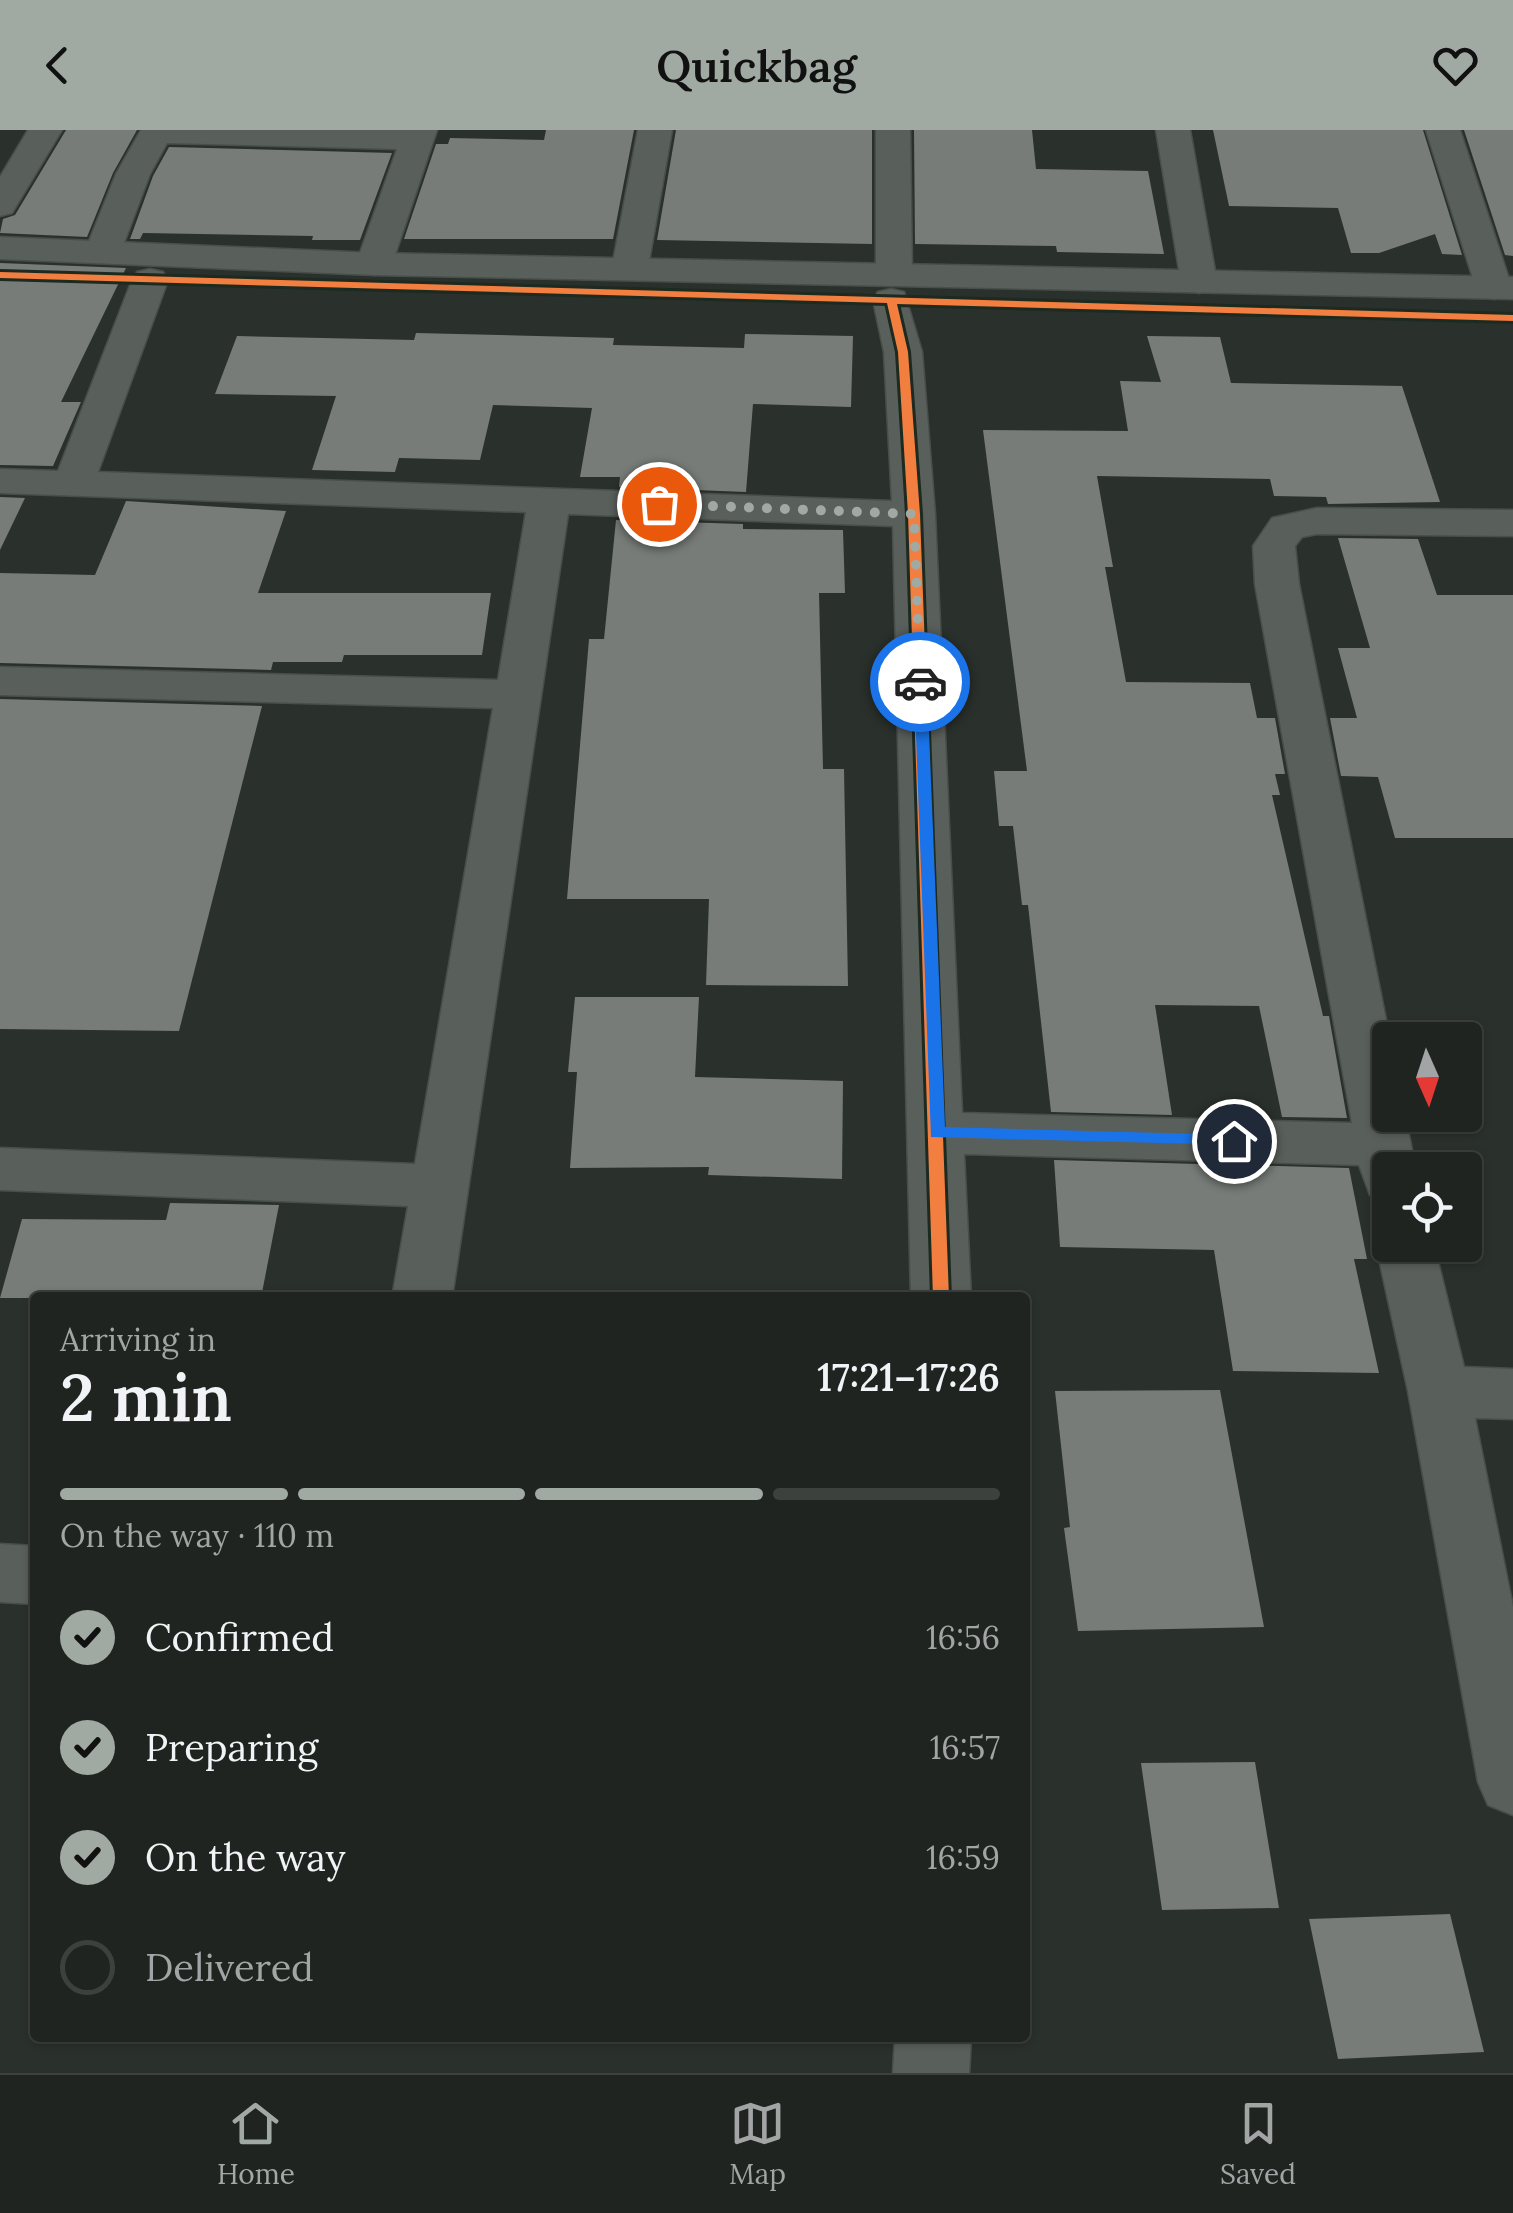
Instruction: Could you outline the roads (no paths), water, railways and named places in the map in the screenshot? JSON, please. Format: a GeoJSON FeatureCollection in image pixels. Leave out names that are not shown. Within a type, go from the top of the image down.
{"type":"FeatureCollection","features":[{"type":"Feature","properties":{"kind":"street"},"geometry":{"type":"LineString","coordinates":[[0,206],[46,130]]}},
{"type":"Feature","properties":{"kind":"street"},"geometry":{"type":"LineString","coordinates":[[630,268],[655,130]]}},
{"type":"Feature","properties":{"kind":"street"},"geometry":{"type":"LineString","coordinates":[[894,130],[893,287],[903,352],[914,514],[941,1292]]}},
{"type":"Feature","properties":{"kind":"street"},"geometry":{"type":"LineString","coordinates":[[1173,130],[1198,282]]}},
{"type":"Feature","properties":{"kind":"street"},"geometry":{"type":"LineString","coordinates":[[1444,130],[1507,298]]}},
{"type":"Feature","properties":{"kind":"street"},"geometry":{"type":"LineString","coordinates":[[102,252],[133,174],[158,131],[418,135],[374,264]]}},
{"type":"Feature","properties":{"kind":"street"},"geometry":{"type":"LineString","coordinates":[[0,248],[374,264],[630,268],[792,285]]}},
{"type":"Feature","properties":{"kind":"street"},"geometry":{"type":"LineString","coordinates":[[0,275],[1507,298]]}},
{"type":"Feature","properties":{"kind":"street"},"geometry":{"type":"LineString","coordinates":[[74,483],[150,280]]}},
{"type":"Feature","properties":{"kind":"street"},"geometry":{"type":"LineString","coordinates":[[893,287],[1198,282],[1507,298]]}},
{"type":"Feature","properties":{"kind":"street"},"geometry":{"type":"LineString","coordinates":[[0,481],[914,514]]}},
{"type":"Feature","properties":{"kind":"street"},"geometry":{"type":"LineString","coordinates":[[423,1292],[550,500]]}},
{"type":"Feature","properties":{"kind":"street"},"geometry":{"type":"LineString","coordinates":[[1384,1152],[1277,584],[1274,546],[1287,527],[1317,521],[1513,522]]}},
{"type":"Feature","properties":{"kind":"street"},"geometry":{"type":"LineString","coordinates":[[0,681],[518,695]]}},
{"type":"Feature","properties":{"kind":"street"},"geometry":{"type":"LineString","coordinates":[[937,1132],[1372,1162]]}},
{"type":"Feature","properties":{"kind":"street"},"geometry":{"type":"LineString","coordinates":[[0,1170],[440,1186]]}},
{"type":"Feature","properties":{"kind":"street"},"geometry":{"type":"LineString","coordinates":[[1409,1262],[1439,1391],[1513,1782]]}},
{"type":"Feature","properties":{"kind":"street"},"geometry":{"type":"LineString","coordinates":[[1439,1391],[1513,1394]]}},
{"type":"Feature","properties":{"kind":"street"},"geometry":{"type":"LineString","coordinates":[[0,1573],[30,1575]]}},
{"type":"Feature","properties":{"kind":"street"},"geometry":{"type":"LineString","coordinates":[[931,2073],[933,2042]]}}]}
